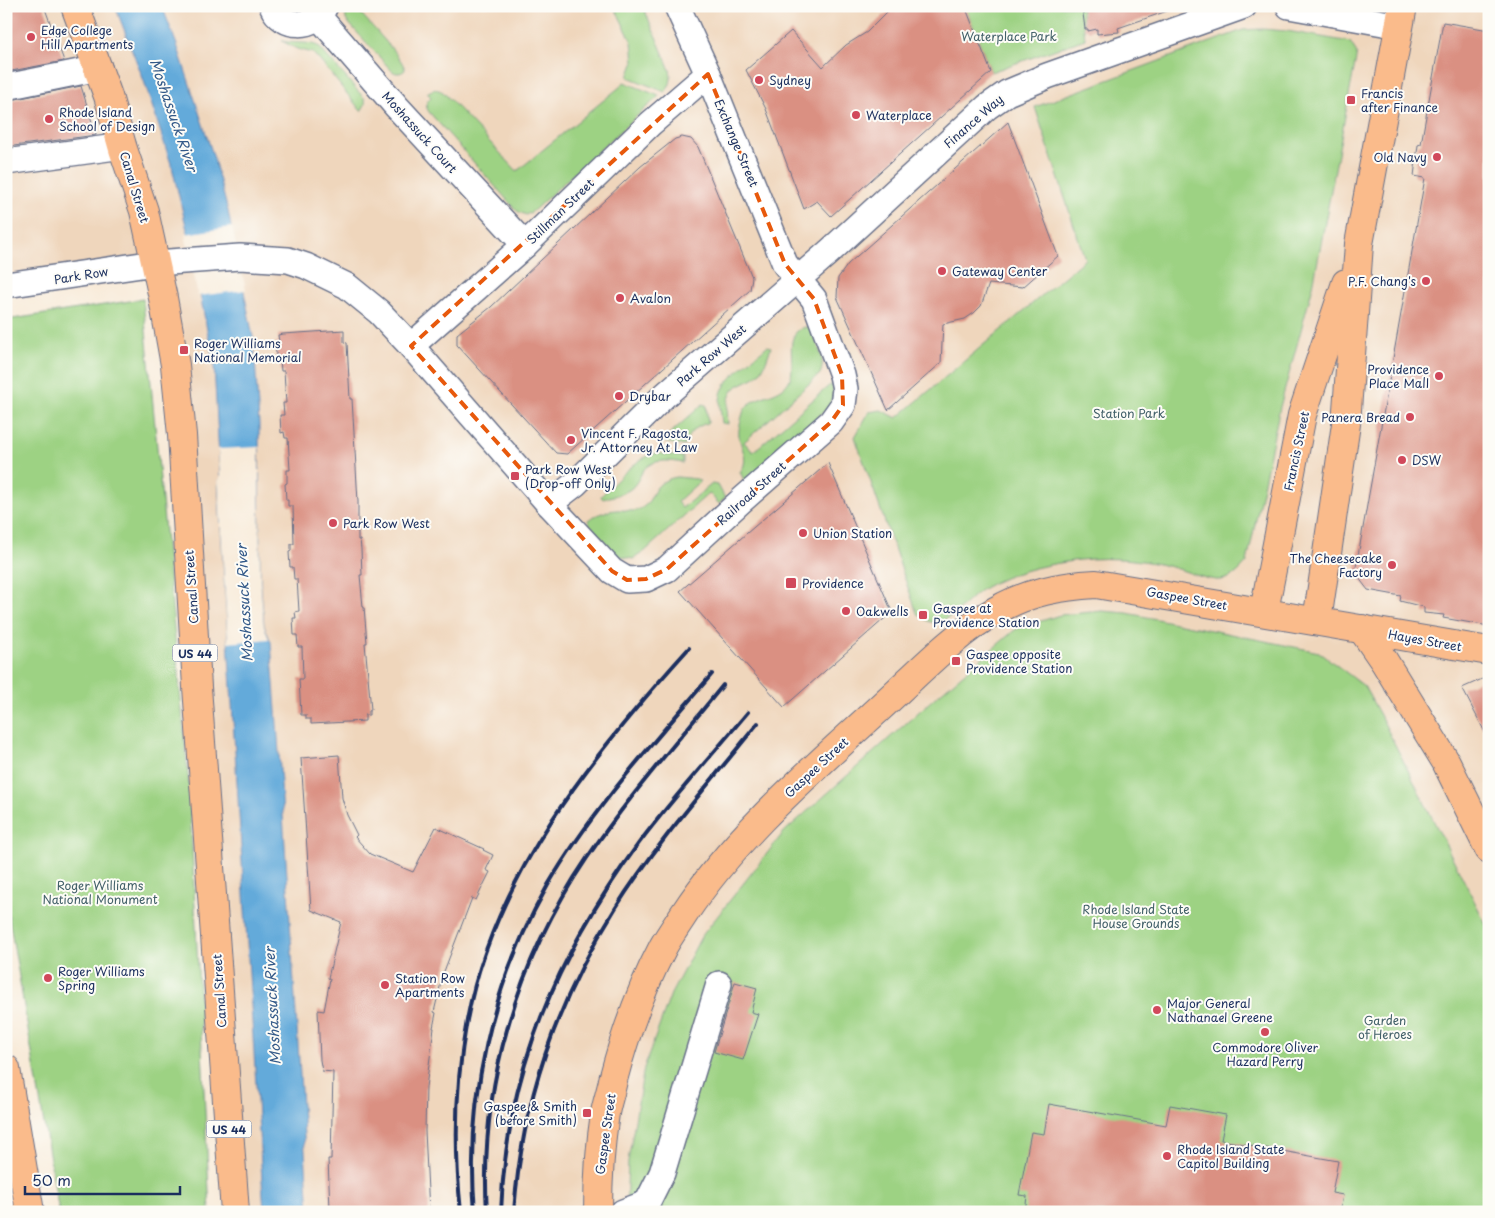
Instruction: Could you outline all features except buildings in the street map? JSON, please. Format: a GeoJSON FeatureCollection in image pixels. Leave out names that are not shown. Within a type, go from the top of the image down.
{"type":"FeatureCollection","features":[{"type":"Feature","properties":{"kind":"main road","name":"Canal Street"},"geometry":{"type":"LineString","coordinates":[[75,6],[99,68],[144,211],[174,357],[179,399],[197,688],[235,1212]]}},
{"type":"Feature","properties":{"kind":"main road","name":"Francis Street"},"geometry":{"type":"LineString","coordinates":[[1317,621],[1346,424],[1359,244],[1402,16]]}},
{"type":"Feature","properties":{"kind":"main road","name":"Francis Street"},"geometry":{"type":"LineString","coordinates":[[1264,611],[1302,415],[1359,244]]}},
{"type":"Feature","properties":{"kind":"main road","name":"Gaspee Street"},"geometry":{"type":"LineString","coordinates":[[598,1212],[599,1165],[608,1102],[621,1050],[637,1003],[664,946],[697,894],[735,848],[821,761],[970,627],[997,610],[1039,592],[1068,586],[1096,584],[1264,611]]}},
{"type":"Feature","properties":{"kind":"main road"},"geometry":{"type":"LineString","coordinates":[[1264,611],[1362,630],[1384,661],[1446,762],[1489,849]]}},
{"type":"Feature","properties":{"kind":"main road","name":"Hayes Street"},"geometry":{"type":"LineString","coordinates":[[1362,630],[1489,651]]}},
{"type":"Feature","properties":{"kind":"main road"},"geometry":{"type":"LineString","coordinates":[[7,1076],[30,1212]]}},
{"type":"Feature","properties":{"kind":"street","name":"Moshassuck Court"},"geometry":{"type":"LineString","coordinates":[[272,6],[282,19],[293,24],[307,23],[322,12],[397,107],[525,245]]}},
{"type":"Feature","properties":{"kind":"street","name":"Exchange Street"},"geometry":{"type":"LineString","coordinates":[[677,6],[708,74],[786,264],[798,279]]}},
{"type":"Feature","properties":{"kind":"street","name":"Finance Way"},"geometry":{"type":"LineString","coordinates":[[798,279],[987,107],[1007,93],[1047,76],[1244,6]]}},
{"type":"Feature","properties":{"kind":"street"},"geometry":{"type":"LineString","coordinates":[[1290,6],[1402,16]]}},
{"type":"Feature","properties":{"kind":"street"},"geometry":{"type":"LineString","coordinates":[[6,87],[99,68]]}},
{"type":"Feature","properties":{"kind":"street","name":"Stillman Street"},"geometry":{"type":"LineString","coordinates":[[411,346],[525,245],[650,124],[708,74]]}},
{"type":"Feature","properties":{"kind":"street"},"geometry":{"type":"LineString","coordinates":[[6,162],[122,146]]}},
{"type":"Feature","properties":{"kind":"street"},"geometry":{"type":"LineString","coordinates":[[155,263],[240,257],[288,260],[306,266],[347,286],[379,312],[411,346],[549,504]]}},
{"type":"Feature","properties":{"kind":"street","name":"Park Row"},"geometry":{"type":"LineString","coordinates":[[6,286],[155,263]]}},
{"type":"Feature","properties":{"kind":"street","name":"Park Row West"},"geometry":{"type":"LineString","coordinates":[[549,504],[575,484],[664,396],[798,279]]}},
{"type":"Feature","properties":{"kind":"street","name":"Railroad Street"},"geometry":{"type":"LineString","coordinates":[[549,504],[612,571],[626,580],[646,579],[667,569],[831,422],[843,405],[845,389],[842,375],[814,300],[798,279]]}},
{"type":"Feature","properties":{"kind":"street"},"geometry":{"type":"LineString","coordinates":[[624,1212],[647,1203],[662,1173],[719,984]]}},
{"type":"Feature","properties":{"kind":"highlighted area"},"geometry":{"type":"Polygon","coordinates":[[[708,74],[785,264],[814,299],[842,375],[843,405],[831,422],[667,569],[646,579],[627,580],[612,571],[411,346],[708,74]]]}},
{"type":"Feature","properties":{"kind":"shaded area"},"geometry":{"type":"Polygon","coordinates":[[[6,6],[1489,6],[1489,1212],[240,1212],[155,265],[6,282],[6,6]]]}},
{"type":"Feature","properties":{"kind":"green space"},"geometry":{"type":"Polygon","coordinates":[[[345,6],[355,6],[391,48],[403,64],[405,70],[398,73],[391,70],[346,20],[345,6]]]}},
{"type":"Feature","properties":{"kind":"green space"},"geometry":{"type":"Polygon","coordinates":[[[614,6],[643,6],[670,70],[669,87],[665,92],[628,77],[634,61],[632,42],[614,6]]]}},
{"type":"Feature","properties":{"kind":"green space","name":"Waterplace Park"},"geometry":{"type":"Polygon","coordinates":[[[965,6],[1081,6],[1085,39],[991,72],[965,6]]]}},
{"type":"Feature","properties":{"kind":"green space","name":"Station Park"},"geometry":{"type":"Polygon","coordinates":[[[1243,30],[1287,31],[1350,42],[1357,53],[1313,286],[1280,407],[1247,562],[1234,575],[1221,580],[1204,578],[1168,566],[1143,561],[1091,559],[1056,564],[1035,568],[995,582],[980,591],[951,616],[937,622],[926,620],[917,613],[855,437],[869,412],[881,410],[897,418],[1085,259],[1035,107],[1243,30]]]}},
{"type":"Feature","properties":{"kind":"green space"},"geometry":{"type":"Polygon","coordinates":[[[282,41],[318,46],[365,99],[361,111],[313,53],[297,49],[282,41]]]}},
{"type":"Feature","properties":{"kind":"green space"},"geometry":{"type":"Polygon","coordinates":[[[624,82],[659,96],[533,211],[526,215],[517,211],[429,112],[427,106],[427,102],[431,97],[427,93],[435,90],[443,92],[517,171],[624,82]]]}},
{"type":"Feature","properties":{"kind":"green space","name":"Roger Williams National Monument"},"geometry":{"type":"Polygon","coordinates":[[[143,299],[189,785],[210,1212],[59,1212],[6,900],[6,320],[143,299]]]}},
{"type":"Feature","properties":{"kind":"green space"},"geometry":{"type":"Polygon","coordinates":[[[805,327],[810,328],[820,351],[822,368],[820,374],[744,442],[753,452],[832,385],[833,395],[831,401],[827,409],[745,482],[740,472],[745,459],[739,433],[743,413],[752,402],[779,391],[789,381],[794,336],[805,327]]]}},
{"type":"Feature","properties":{"kind":"green space"},"geometry":{"type":"Polygon","coordinates":[[[767,346],[771,347],[762,370],[756,376],[733,390],[728,406],[728,424],[722,423],[720,399],[725,385],[767,346]]]}},
{"type":"Feature","properties":{"kind":"green space"},"geometry":{"type":"Polygon","coordinates":[[[703,404],[706,405],[708,423],[693,431],[687,438],[684,446],[665,442],[665,438],[703,404]]]}},
{"type":"Feature","properties":{"kind":"green space"},"geometry":{"type":"Polygon","coordinates":[[[658,453],[683,457],[683,463],[659,461],[649,465],[629,490],[603,499],[601,497],[635,464],[650,455],[658,453]]]}},
{"type":"Feature","properties":{"kind":"green space"},"geometry":{"type":"Polygon","coordinates":[[[677,477],[700,481],[677,502],[682,508],[712,484],[718,485],[725,498],[719,504],[709,493],[644,552],[633,559],[618,556],[589,524],[588,520],[604,512],[617,510],[634,511],[643,507],[661,483],[677,477]]]}},
{"type":"Feature","properties":{"kind":"green space","name":"Rhode Island State House Grounds"},"geometry":{"type":"Polygon","coordinates":[[[1102,611],[1127,613],[1319,652],[1364,686],[1489,930],[1489,1212],[626,1212],[628,1161],[644,1068],[671,994],[701,937],[784,832],[931,701],[1016,629],[1060,615],[1102,611]]]}},
{"type":"Feature","properties":{"kind":"water","name":"Moshassuck River"},"geometry":{"type":"Polygon","coordinates":[[[115,6],[162,6],[177,45],[213,155],[228,211],[254,342],[259,424],[260,577],[264,626],[271,642],[309,1212],[264,1212],[218,481],[220,477],[214,365],[188,234],[172,167],[144,81],[115,6]]]}},
{"type":"Feature","properties":{"kind":"pier"},"geometry":{"type":"Polygon","coordinates":[[[232,227],[246,290],[198,296],[185,234],[232,227]]]}},
{"type":"Feature","properties":{"kind":"pier"},"geometry":{"type":"Polygon","coordinates":[[[259,447],[260,577],[264,626],[269,639],[228,643],[218,481],[220,477],[218,449],[259,447]]]}},
{"type":"Feature","properties":{"kind":"railway"},"geometry":{"type":"LineString","coordinates":[[461,1212],[457,1164],[457,1116],[463,1044],[480,967],[499,916],[524,867],[552,820],[584,774],[618,730],[689,648]]}},
{"type":"Feature","properties":{"kind":"railway"},"geometry":{"type":"LineString","coordinates":[[475,1212],[473,1170],[474,1127],[479,1085],[487,1043],[498,1002],[528,923],[548,885],[585,829],[647,750],[712,674]]}},
{"type":"Feature","properties":{"kind":"railway"},"geometry":{"type":"LineString","coordinates":[[487,1212],[486,1165],[489,1118],[497,1072],[522,982],[541,939],[562,898],[603,835],[636,791],[723,685]]}},
{"type":"Feature","properties":{"kind":"railway"},"geometry":{"type":"LineString","coordinates":[[501,1212],[505,1161],[513,1111],[525,1063],[541,1017],[561,972],[584,928],[610,885],[639,843],[748,712]]}},
{"type":"Feature","properties":{"kind":"railway"},"geometry":{"type":"LineString","coordinates":[[514,1212],[518,1171],[534,1092],[545,1054],[575,980],[615,909],[648,861],[758,723]]}},
{"type":"Feature","properties":{"kind":"place","name":"Edge College Hill Apartments"},"geometry":{"type":"Point","coordinates":[31,37]}},
{"type":"Feature","properties":{"kind":"place","name":"Sydney"},"geometry":{"type":"Point","coordinates":[759,80]}},
{"type":"Feature","properties":{"kind":"place","name":"Francis after Finance"},"geometry":{"type":"Point","coordinates":[1351,100]}},
{"type":"Feature","properties":{"kind":"place","name":"Waterplace"},"geometry":{"type":"Point","coordinates":[856,115]}},
{"type":"Feature","properties":{"kind":"place","name":"Rhode Island School of Design"},"geometry":{"type":"Point","coordinates":[49,119]}},
{"type":"Feature","properties":{"kind":"place","name":"Old Navy"},"geometry":{"type":"Point","coordinates":[1437,157]}},
{"type":"Feature","properties":{"kind":"place","name":"Gateway Center"},"geometry":{"type":"Point","coordinates":[942,271]}},
{"type":"Feature","properties":{"kind":"place","name":"P.F. Chang's"},"geometry":{"type":"Point","coordinates":[1426,281]}},
{"type":"Feature","properties":{"kind":"place","name":"Avalon"},"geometry":{"type":"Point","coordinates":[620,298]}},
{"type":"Feature","properties":{"kind":"place","name":"Roger Williams National Memorial"},"geometry":{"type":"Point","coordinates":[184,350]}},
{"type":"Feature","properties":{"kind":"place","name":"Providence Place Mall"},"geometry":{"type":"Point","coordinates":[1439,376]}},
{"type":"Feature","properties":{"kind":"place","name":"Drybar"},"geometry":{"type":"Point","coordinates":[619,396]}},
{"type":"Feature","properties":{"kind":"place","name":"Panera Bread"},"geometry":{"type":"Point","coordinates":[1410,417]}},
{"type":"Feature","properties":{"kind":"place","name":"Vincent F. Ragosta, Jr. Attorney At Law"},"geometry":{"type":"Point","coordinates":[571,440]}},
{"type":"Feature","properties":{"kind":"place","name":"DSW"},"geometry":{"type":"Point","coordinates":[1402,460]}},
{"type":"Feature","properties":{"kind":"place","name":"Park Row West (Drop-off Only)"},"geometry":{"type":"Point","coordinates":[515,476]}},
{"type":"Feature","properties":{"kind":"place","name":"Park Row West"},"geometry":{"type":"Point","coordinates":[333,523]}},
{"type":"Feature","properties":{"kind":"place","name":"Union Station"},"geometry":{"type":"Point","coordinates":[803,533]}},
{"type":"Feature","properties":{"kind":"place","name":"The Cheesecake Factory"},"geometry":{"type":"Point","coordinates":[1392,565]}},
{"type":"Feature","properties":{"kind":"place","name":"Providence"},"geometry":{"type":"Point","coordinates":[791,583]}},
{"type":"Feature","properties":{"kind":"place","name":"Oakwells"},"geometry":{"type":"Point","coordinates":[846,611]}},
{"type":"Feature","properties":{"kind":"place","name":"Gaspee at Providence Station"},"geometry":{"type":"Point","coordinates":[923,615]}},
{"type":"Feature","properties":{"kind":"place","name":"Gaspee opposite Providence Station"},"geometry":{"type":"Point","coordinates":[956,661]}},
{"type":"Feature","properties":{"kind":"place","name":"Roger Williams Spring"},"geometry":{"type":"Point","coordinates":[48,978]}},
{"type":"Feature","properties":{"kind":"place","name":"Station Row Apartments"},"geometry":{"type":"Point","coordinates":[385,985]}},
{"type":"Feature","properties":{"kind":"place","name":"Major General Nathanael Greene"},"geometry":{"type":"Point","coordinates":[1157,1010]}},
{"type":"Feature","properties":{"kind":"place","name":"Commodore Oliver Hazard Perry"},"geometry":{"type":"Point","coordinates":[1265,1032]}},
{"type":"Feature","properties":{"kind":"place","name":"Gaspee & Smith (before Smith)"},"geometry":{"type":"Point","coordinates":[587,1113]}},
{"type":"Feature","properties":{"kind":"place","name":"Rhode Island State Capitol Building"},"geometry":{"type":"Point","coordinates":[1167,1156]}},
{"type":"Feature","properties":{"kind":"park label","name":"Garden of Heroes"},"geometry":{"type":"Point","coordinates":[1385,1027]}}]}
